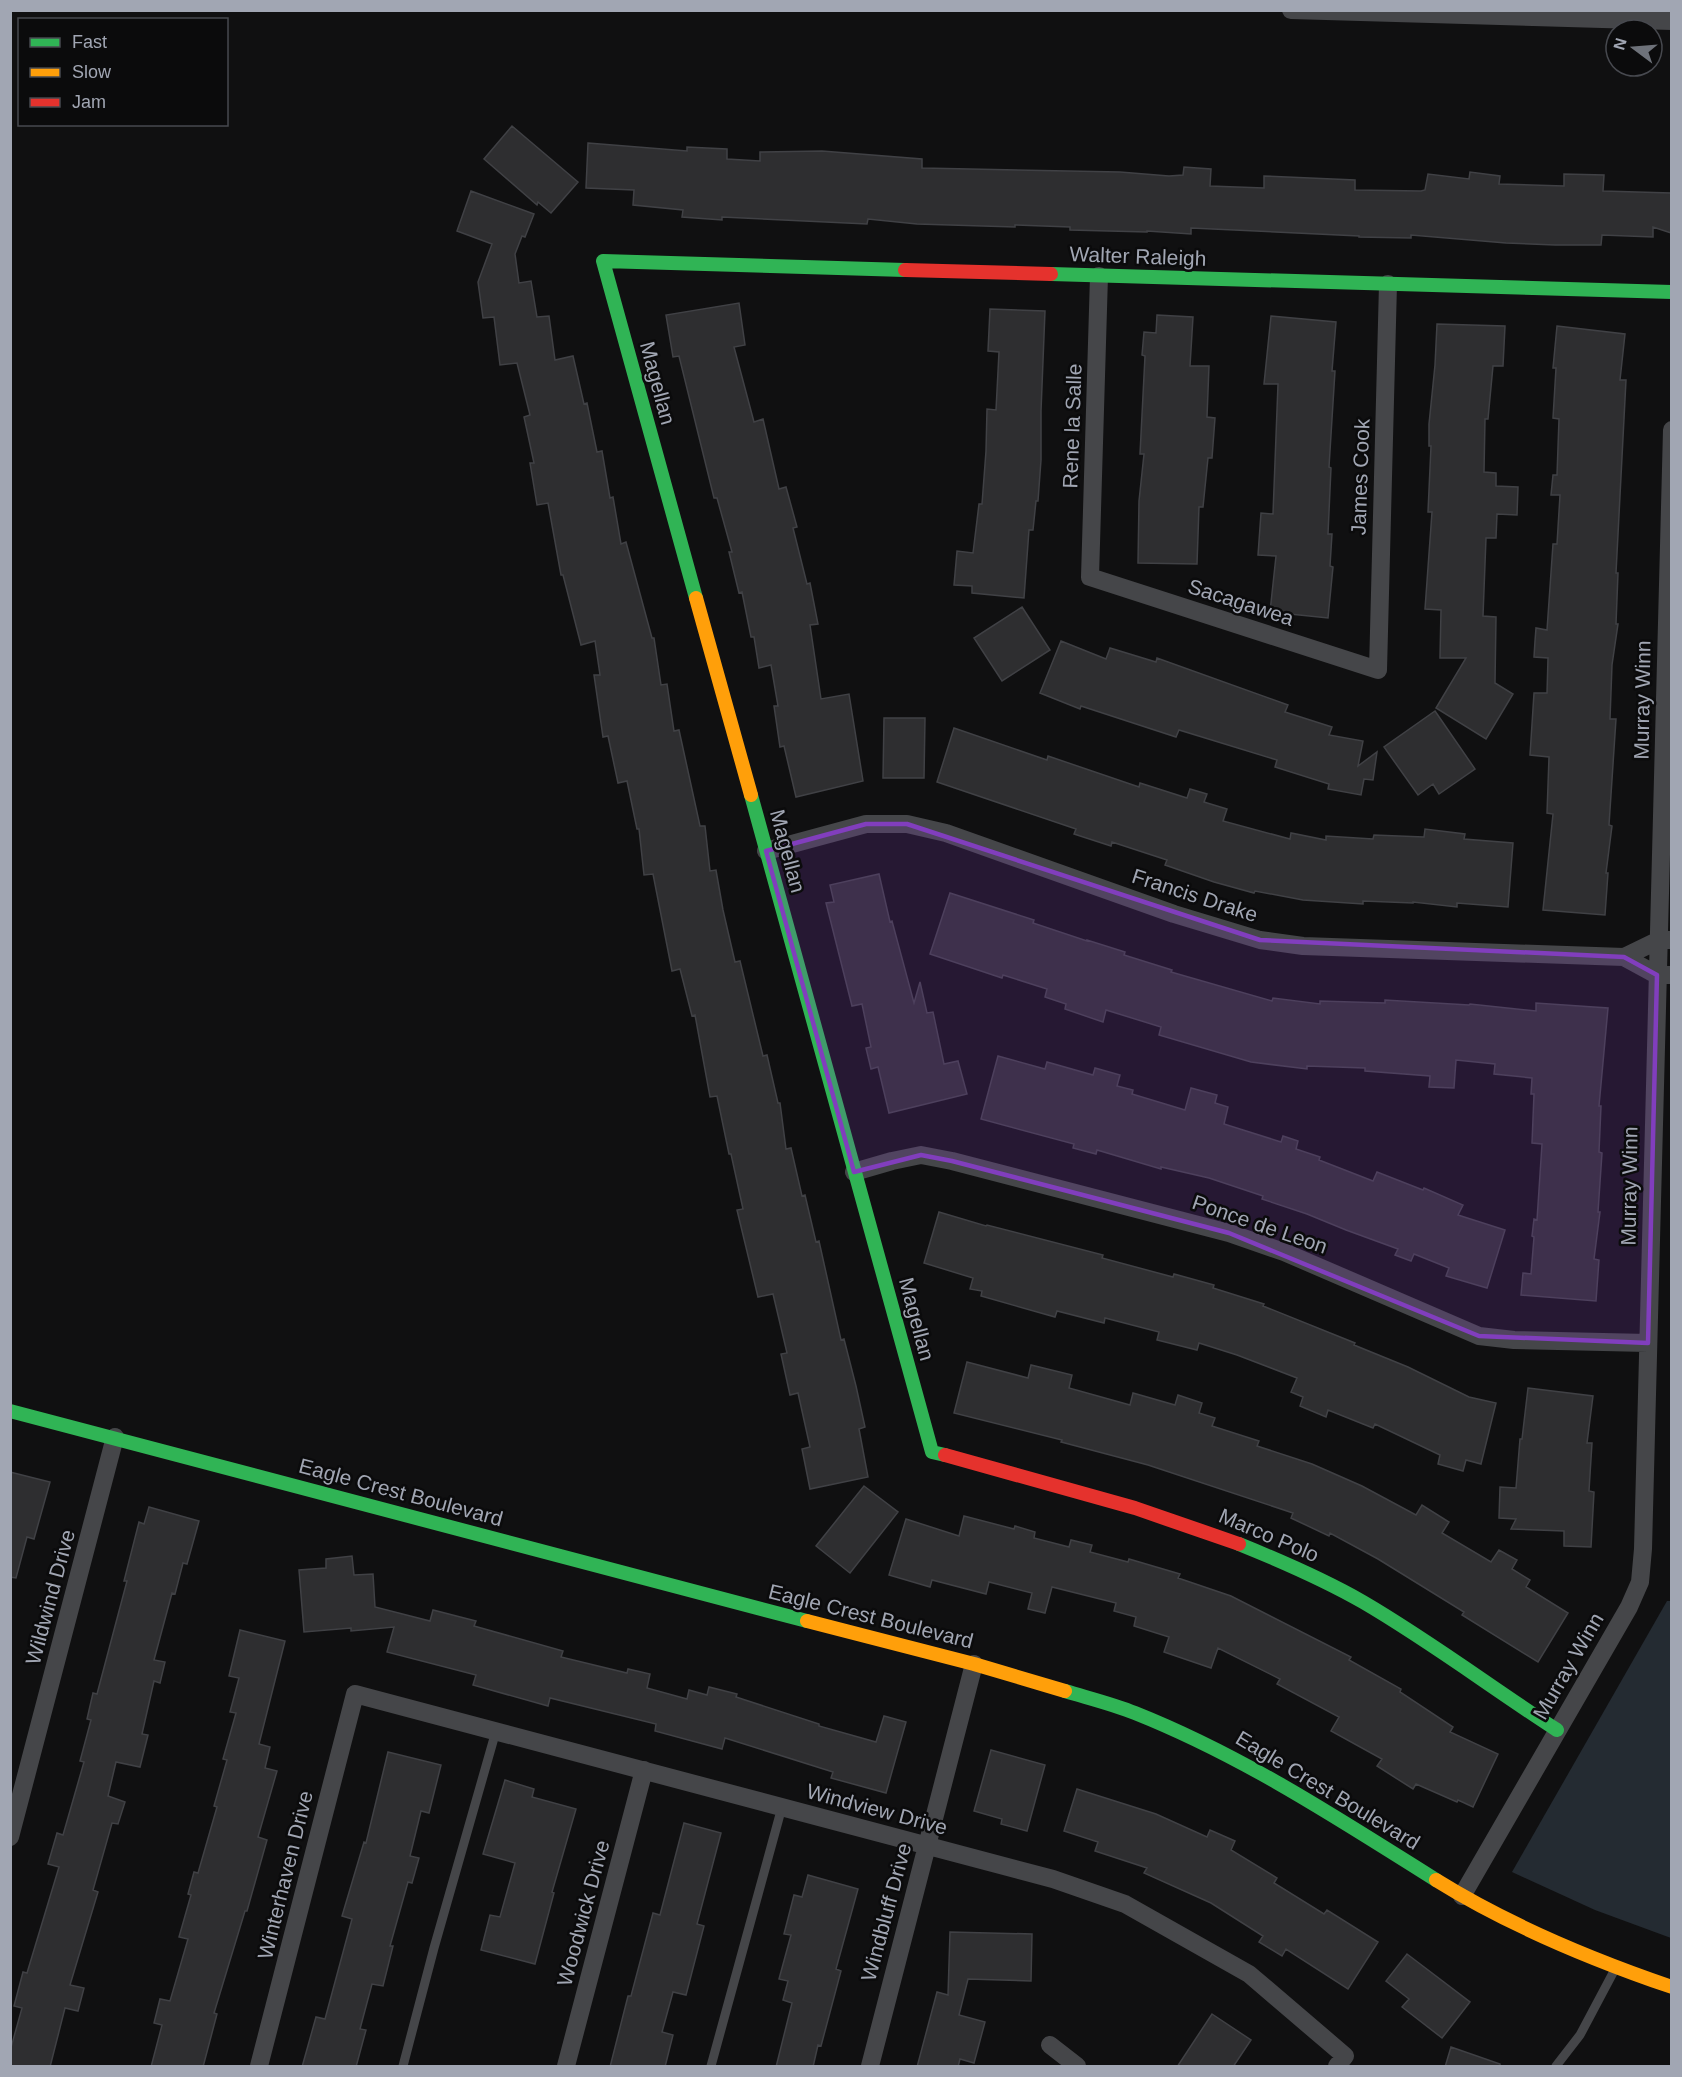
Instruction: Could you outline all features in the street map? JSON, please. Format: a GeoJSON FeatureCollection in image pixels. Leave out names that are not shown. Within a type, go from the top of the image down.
{"type":"FeatureCollection","features":[{"type":"Feature","properties":{"kind":"street"},"geometry":{"type":"LineString","coordinates":[[1291,10],[1626,15],[1671,21]]}},
{"type":"Feature","properties":{"kind":"street","name":"Walter Raleigh"},"geometry":{"type":"LineString","coordinates":[[603,261],[1671,292]]}},
{"type":"Feature","properties":{"kind":"street","name":"Magellan"},"geometry":{"type":"LineString","coordinates":[[603,261],[932,1452]]}},
{"type":"Feature","properties":{"kind":"street","name":"Rene la Salle"},"geometry":{"type":"LineString","coordinates":[[1090,577],[1099,276]]}},
{"type":"Feature","properties":{"kind":"street","name":"James Cook"},"geometry":{"type":"LineString","coordinates":[[1378,670],[1388,284]]}},
{"type":"Feature","properties":{"kind":"street","name":"Murray Winn"},"geometry":{"type":"LineString","coordinates":[[1462,1896],[1629,1606],[1640,1582],[1665,940],[1671,430]]}},
{"type":"Feature","properties":{"kind":"street","name":"Sacagawea"},"geometry":{"type":"LineString","coordinates":[[1090,577],[1378,670]]}},
{"type":"Feature","properties":{"kind":"street","name":"Francis Drake"},"geometry":{"type":"LineString","coordinates":[[766,850],[866,824],[908,824],[946,833],[1174,914],[1260,940],[1303,946],[1624,957],[1664,975]]}},
{"type":"Feature","properties":{"kind":"street","name":"Francis Drake"},"geometry":{"type":"LineString","coordinates":[[1624,957],[1665,940]]}},
{"type":"Feature","properties":{"kind":"street","name":"Ponce de Leon"},"geometry":{"type":"LineString","coordinates":[[854,1172],[921,1155],[952,1161],[1229,1233],[1284,1252],[1479,1336],[1514,1340],[1648,1343]]}},
{"type":"Feature","properties":{"kind":"street","name":"Eagle Crest Boulevard"},"geometry":{"type":"LineString","coordinates":[[10,1411],[974,1664],[1134,1712],[1212,1747],[1290,1788],[1462,1896],[1526,1930],[1616,1968],[1671,1987]]}},
{"type":"Feature","properties":{"kind":"street","name":"Wildwind Drive"},"geometry":{"type":"LineString","coordinates":[[10,1837],[116,1437]]}},
{"type":"Feature","properties":{"kind":"street","name":"Marco Polo"},"geometry":{"type":"LineString","coordinates":[[932,1452],[1108,1500],[1209,1532],[1271,1557],[1332,1585],[1382,1612],[1515,1704],[1557,1730]]}},
{"type":"Feature","properties":{"kind":"street","name":"Windbluff Drive"},"geometry":{"type":"LineString","coordinates":[[870,2067],[974,1664]]}},
{"type":"Feature","properties":{"kind":"street","name":"Windview Drive"},"geometry":{"type":"LineString","coordinates":[[355,1694],[1053,1879],[1125,1904],[1249,1974],[1341,2061]]}},
{"type":"Feature","properties":{"kind":"street","name":"Winterhaven Drive"},"geometry":{"type":"LineString","coordinates":[[259,2067],[355,1694]]}},
{"type":"Feature","properties":{"kind":"street","name":"Woodwick Drive"},"geometry":{"type":"LineString","coordinates":[[566,2067],[644,1770]]}},
{"type":"Feature","properties":{"kind":"street"},"geometry":{"type":"LineString","coordinates":[[1050,2045],[1077,2067]]}},
{"type":"Feature","properties":{"kind":"lane"},"geometry":{"type":"LineString","coordinates":[[403,2067],[434,1948],[496,1731]]}},
{"type":"Feature","properties":{"kind":"lane"},"geometry":{"type":"LineString","coordinates":[[711,2067],[782,1807]]}},
{"type":"Feature","properties":{"kind":"lane"},"geometry":{"type":"LineString","coordinates":[[1556,2067],[1580,2035],[1616,1968]]}},
{"type":"Feature","properties":{"kind":"highlighted area"},"geometry":{"type":"Polygon","coordinates":[[[866,824],[907,824],[1260,940],[1624,957],[1657,975],[1648,1343],[1479,1336],[1229,1233],[952,1161],[921,1155],[854,1172],[766,851],[866,824]]]}},
{"type":"Feature","properties":{"kind":"shaded area"},"geometry":{"type":"Polygon","coordinates":[[[1667,1601],[1672,1601],[1671,1938],[1595,1910],[1512,1872],[1667,1601]]]}},
{"type":"Feature","properties":{"kind":"building"},"geometry":{"type":"Polygon","coordinates":[[[512,126],[578,182],[551,213],[538,202],[537,205],[484,159],[512,126]]]}},
{"type":"Feature","properties":{"kind":"building"},"geometry":{"type":"Polygon","coordinates":[[[588,143],[687,151],[687,147],[727,149],[727,159],[760,161],[760,152],[822,151],[922,159],[922,168],[1120,172],[1169,176],[1183,175],[1184,167],[1211,169],[1210,186],[1264,188],[1264,176],[1355,180],[1355,190],[1421,191],[1425,190],[1428,174],[1469,179],[1470,172],[1500,176],[1499,184],[1564,186],[1564,174],[1604,175],[1603,191],[1671,193],[1671,233],[1653,227],[1653,237],[1602,235],[1601,245],[1555,245],[1411,235],[1411,238],[1359,237],[1191,228],[1191,234],[1070,230],[1070,227],[917,224],[868,219],[867,224],[682,217],[683,210],[633,205],[634,190],[586,188],[588,143]]]}},
{"type":"Feature","properties":{"kind":"building"},"geometry":{"type":"Polygon","coordinates":[[[471,191],[534,214],[515,254],[519,283],[531,281],[537,317],[549,316],[555,360],[573,356],[584,404],[587,403],[597,452],[602,451],[621,544],[626,542],[652,638],[654,638],[661,685],[667,684],[674,731],[679,730],[700,826],[705,826],[710,871],[716,870],[735,962],[740,961],[763,1056],[767,1055],[778,1103],[780,1103],[786,1149],[791,1148],[802,1196],[805,1195],[816,1242],[819,1241],[841,1340],[844,1339],[865,1427],[859,1429],[868,1477],[810,1489],[802,1449],[810,1447],[798,1393],[790,1395],[781,1354],[787,1353],[773,1294],[758,1297],[737,1210],[743,1209],[731,1154],[729,1154],[717,1096],[710,1097],[695,1015],[692,1016],[680,969],[672,971],[653,874],[644,875],[639,829],[637,829],[627,781],[618,783],[608,736],[603,737],[594,675],[600,675],[595,641],[581,645],[563,575],[561,575],[548,503],[537,505],[530,463],[534,463],[524,417],[530,415],[517,363],[500,365],[494,317],[483,318],[478,282],[492,244],[457,231],[471,191]]]}},
{"type":"Feature","properties":{"kind":"building"},"geometry":{"type":"Polygon","coordinates":[[[739,303],[745,345],[734,347],[754,422],[763,419],[779,489],[786,487],[797,527],[793,528],[807,584],[810,583],[818,624],[810,625],[821,699],[849,694],[863,781],[796,797],[784,746],[780,747],[774,706],[778,706],[771,665],[759,668],[754,637],[751,637],[742,592],[739,593],[729,552],[732,552],[717,498],[714,498],[679,356],[673,357],[666,315],[739,303]]]}},
{"type":"Feature","properties":{"kind":"building"},"geometry":{"type":"Polygon","coordinates":[[[990,309],[1045,311],[1038,501],[1036,501],[1033,530],[1029,530],[1024,598],[972,593],[972,586],[954,585],[957,551],[973,553],[979,504],[982,504],[987,409],[996,410],[999,352],[988,351],[990,309]]]}},
{"type":"Feature","properties":{"kind":"building"},"geometry":{"type":"Polygon","coordinates":[[[1157,315],[1193,317],[1190,366],[1209,366],[1207,417],[1215,418],[1212,458],[1208,458],[1203,507],[1199,507],[1197,564],[1138,563],[1139,501],[1144,454],[1140,454],[1145,356],[1142,355],[1144,332],[1156,333],[1157,315]]]}},
{"type":"Feature","properties":{"kind":"building"},"geometry":{"type":"Polygon","coordinates":[[[1271,316],[1336,322],[1332,371],[1335,371],[1329,467],[1331,468],[1328,534],[1332,534],[1330,566],[1333,567],[1328,618],[1270,612],[1276,556],[1258,555],[1261,513],[1273,514],[1278,384],[1264,384],[1271,316]]]}},
{"type":"Feature","properties":{"kind":"building"},"geometry":{"type":"Polygon","coordinates":[[[1437,324],[1505,326],[1503,366],[1493,366],[1488,419],[1485,419],[1484,472],[1496,473],[1496,486],[1518,487],[1517,515],[1497,514],[1496,538],[1486,538],[1483,616],[1496,617],[1495,683],[1513,694],[1486,739],[1436,708],[1466,658],[1440,658],[1441,610],[1425,609],[1432,512],[1428,512],[1431,446],[1429,446],[1429,424],[1437,324]]]}},
{"type":"Feature","properties":{"kind":"building"},"geometry":{"type":"Polygon","coordinates":[[[1557,326],[1625,334],[1620,380],[1626,380],[1616,573],[1618,573],[1616,624],[1618,624],[1612,665],[1610,719],[1616,719],[1609,825],[1612,826],[1606,873],[1608,873],[1605,915],[1543,910],[1553,814],[1547,813],[1549,757],[1530,755],[1534,693],[1547,693],[1548,658],[1534,657],[1536,628],[1547,630],[1553,544],[1557,544],[1560,495],[1551,495],[1553,475],[1557,475],[1559,419],[1553,418],[1556,368],[1553,368],[1557,326]]]}},
{"type":"Feature","properties":{"kind":"building"},"geometry":{"type":"Polygon","coordinates":[[[1022,607],[1050,650],[1002,681],[974,638],[1022,607]]]}},
{"type":"Feature","properties":{"kind":"building"},"geometry":{"type":"Polygon","coordinates":[[[1061,641],[1106,659],[1110,648],[1156,662],[1157,658],[1288,705],[1285,712],[1332,727],[1329,735],[1363,741],[1358,766],[1377,752],[1373,780],[1364,779],[1361,795],[1328,789],[1329,784],[1275,767],[1277,760],[1179,730],[1176,737],[1081,706],[1080,709],[1040,693],[1061,641]]]}},
{"type":"Feature","properties":{"kind":"building"},"geometry":{"type":"Polygon","coordinates":[[[1435,711],[1475,769],[1439,794],[1433,784],[1418,795],[1384,747],[1435,711]]]}},
{"type":"Feature","properties":{"kind":"building"},"geometry":{"type":"Polygon","coordinates":[[[884,718],[925,718],[924,778],[883,778],[884,718]]]}},
{"type":"Feature","properties":{"kind":"building"},"geometry":{"type":"Polygon","coordinates":[[[954,728],[1047,760],[1048,756],[1139,787],[1140,783],[1187,798],[1190,789],[1207,794],[1204,802],[1227,809],[1223,821],[1290,839],[1291,833],[1326,840],[1326,836],[1373,839],[1374,835],[1424,837],[1425,829],[1465,834],[1464,839],[1513,843],[1508,907],[1457,903],[1457,907],[1413,902],[1363,901],[1363,904],[1303,900],[1255,891],[1254,893],[1214,882],[1165,865],[1167,860],[1112,842],[1111,846],[1074,834],[1076,829],[937,782],[954,728]]]}},
{"type":"Feature","properties":{"kind":"building"},"geometry":{"type":"Polygon","coordinates":[[[879,874],[890,922],[892,921],[914,1003],[920,982],[927,1013],[933,1012],[944,1064],[958,1061],[967,1094],[889,1113],[878,1067],[871,1069],[866,1048],[871,1047],[862,1004],[852,1006],[826,903],[834,902],[830,885],[879,874]]]}},
{"type":"Feature","properties":{"kind":"building"},"geometry":{"type":"Polygon","coordinates":[[[950,893],[1034,920],[1033,923],[1125,952],[1124,955],[1172,970],[1171,972],[1272,1001],[1273,998],[1320,1004],[1320,1001],[1385,1003],[1385,1000],[1470,1004],[1536,1011],[1536,1003],[1608,1008],[1599,1106],[1601,1106],[1599,1152],[1602,1153],[1598,1212],[1600,1212],[1594,1259],[1599,1260],[1596,1301],[1521,1295],[1523,1273],[1531,1274],[1534,1237],[1532,1236],[1534,1219],[1537,1220],[1542,1144],[1532,1143],[1534,1094],[1531,1094],[1532,1078],[1494,1074],[1495,1064],[1456,1060],[1454,1088],[1429,1087],[1430,1076],[1365,1071],[1365,1068],[1307,1066],[1307,1069],[1251,1062],[1159,1035],[1161,1027],[1106,1010],[1103,1022],[1065,1009],[1066,1004],[1045,997],[1047,989],[1003,975],[1002,978],[930,954],[950,893]]]}},
{"type":"Feature","properties":{"kind":"building"},"geometry":{"type":"Polygon","coordinates":[[[998,1056],[1045,1069],[1047,1062],[1093,1075],[1095,1068],[1120,1075],[1117,1086],[1133,1090],[1132,1094],[1185,1110],[1191,1088],[1217,1095],[1215,1103],[1228,1107],[1224,1124],[1281,1142],[1283,1136],[1298,1141],[1296,1149],[1320,1157],[1319,1160],[1373,1181],[1377,1172],[1423,1190],[1424,1188],[1463,1205],[1458,1215],[1505,1230],[1487,1288],[1446,1276],[1449,1268],[1414,1254],[1411,1261],[1395,1255],[1398,1249],[1262,1199],[1263,1196],[1209,1178],[1161,1167],[1161,1169],[1097,1150],[1096,1154],[1073,1148],[1074,1144],[981,1119],[998,1056]]]}},
{"type":"Feature","properties":{"kind":"building"},"geometry":{"type":"Polygon","coordinates":[[[939,1212],[1103,1255],[1102,1258],[1173,1277],[1174,1274],[1214,1285],[1213,1288],[1264,1304],[1263,1306],[1355,1343],[1354,1345],[1408,1367],[1469,1397],[1496,1403],[1481,1464],[1466,1460],[1463,1471],[1438,1464],[1440,1455],[1375,1424],[1373,1428],[1328,1410],[1326,1417],[1300,1406],[1303,1397],[1291,1392],[1297,1378],[1237,1355],[1199,1343],[1197,1350],[1157,1340],[1159,1332],[1105,1318],[1104,1323],[1057,1311],[1055,1317],[981,1296],[982,1291],[970,1289],[973,1278],[924,1263],[939,1212]]]}},
{"type":"Feature","properties":{"kind":"building"},"geometry":{"type":"Polygon","coordinates":[[[967,1362],[1028,1378],[1031,1365],[1072,1375],[1069,1388],[1130,1405],[1133,1393],[1175,1405],[1178,1395],[1202,1403],[1199,1413],[1215,1418],[1212,1426],[1259,1441],[1257,1446],[1312,1464],[1362,1486],[1416,1515],[1422,1505],[1449,1522],[1442,1533],[1491,1562],[1499,1550],[1517,1560],[1512,1569],[1530,1580],[1526,1587],[1568,1613],[1538,1662],[1462,1615],[1464,1612],[1378,1559],[1330,1533],[1329,1536],[1291,1518],[1293,1513],[1148,1465],[1061,1442],[1062,1440],[954,1413],[967,1362]]]}},
{"type":"Feature","properties":{"kind":"building"},"geometry":{"type":"Polygon","coordinates":[[[1528,1388],[1593,1396],[1587,1443],[1592,1443],[1589,1491],[1594,1492],[1591,1547],[1564,1546],[1564,1531],[1511,1529],[1516,1519],[1499,1518],[1500,1487],[1516,1488],[1520,1439],[1522,1439],[1528,1388]]]}},
{"type":"Feature","properties":{"kind":"building"},"geometry":{"type":"Polygon","coordinates":[[[10,1472],[50,1482],[34,1539],[27,1537],[16,1578],[10,1577],[10,1472]]]}},
{"type":"Feature","properties":{"kind":"building"},"geometry":{"type":"Polygon","coordinates":[[[864,1486],[898,1512],[850,1573],[816,1546],[864,1486]]]}},
{"type":"Feature","properties":{"kind":"building"},"geometry":{"type":"Polygon","coordinates":[[[149,1507],[199,1521],[187,1564],[183,1563],[175,1594],[172,1593],[154,1660],[165,1662],[160,1683],[154,1681],[142,1734],[148,1735],[140,1767],[116,1762],[108,1796],[125,1802],[118,1824],[112,1823],[93,1890],[98,1892],[70,1985],[84,1988],[78,2011],[65,2008],[50,2067],[10,2067],[10,2051],[22,2008],[14,2006],[23,1972],[27,1973],[59,1867],[48,1864],[57,1833],[63,1835],[84,1762],[80,1761],[91,1720],[87,1719],[93,1693],[97,1694],[127,1581],[124,1581],[139,1522],[144,1524],[149,1507]]]}},
{"type":"Feature","properties":{"kind":"building"},"geometry":{"type":"Polygon","coordinates":[[[964,1516],[1014,1529],[1015,1526],[1035,1532],[1034,1538],[1069,1547],[1071,1540],[1092,1545],[1090,1552],[1128,1562],[1129,1559],[1180,1574],[1178,1578],[1231,1596],[1351,1657],[1349,1660],[1401,1689],[1400,1692],[1453,1727],[1450,1732],[1498,1754],[1473,1807],[1416,1784],[1413,1789],[1377,1766],[1382,1759],[1331,1731],[1339,1717],[1277,1684],[1280,1679],[1218,1648],[1211,1668],[1164,1652],[1169,1637],[1134,1626],[1136,1617],[1114,1611],[1116,1603],[1052,1587],[1045,1613],[1028,1609],[1032,1593],[989,1582],[986,1594],[932,1580],[930,1587],[889,1575],[906,1519],[959,1536],[964,1516]]]}},
{"type":"Feature","properties":{"kind":"building"},"geometry":{"type":"Polygon","coordinates":[[[352,1556],[354,1575],[373,1574],[375,1607],[430,1621],[433,1610],[476,1621],[474,1626],[563,1651],[561,1657],[627,1673],[628,1669],[650,1674],[647,1688],[687,1699],[689,1690],[707,1695],[709,1687],[737,1694],[736,1697],[819,1724],[819,1726],[876,1742],[884,1716],[906,1722],[886,1793],[831,1778],[833,1772],[725,1738],[722,1749],[655,1731],[656,1724],[550,1698],[548,1706],[473,1685],[476,1675],[387,1652],[394,1627],[304,1632],[299,1570],[326,1568],[326,1559],[352,1556]]]}},
{"type":"Feature","properties":{"kind":"building"},"geometry":{"type":"Polygon","coordinates":[[[240,1630],[285,1641],[259,1744],[270,1747],[265,1768],[277,1771],[258,1837],[267,1840],[214,2013],[217,2014],[203,2067],[151,2067],[162,2025],[154,2023],[160,1999],[170,2001],[188,1939],[179,1937],[191,1895],[188,1894],[194,1872],[198,1873],[217,1807],[214,1806],[227,1760],[223,1759],[236,1713],[230,1712],[239,1678],[229,1676],[240,1630]]]}},
{"type":"Feature","properties":{"kind":"building"},"geometry":{"type":"Polygon","coordinates":[[[991,1750],[1045,1765],[1027,1831],[1001,1824],[1002,1819],[974,1811],[991,1750]]]}},
{"type":"Feature","properties":{"kind":"building"},"geometry":{"type":"Polygon","coordinates":[[[388,1752],[441,1765],[429,1813],[421,1811],[410,1856],[419,1858],[412,1883],[408,1882],[390,1946],[393,1946],[383,1986],[372,1984],[360,2029],[366,2030],[356,2067],[302,2067],[316,2017],[325,2019],[352,1919],[342,1916],[364,1842],[366,1843],[388,1752]]]}},
{"type":"Feature","properties":{"kind":"building"},"geometry":{"type":"Polygon","coordinates":[[[505,1780],[534,1789],[532,1797],[576,1809],[552,1892],[554,1893],[535,1964],[481,1950],[490,1915],[500,1917],[515,1863],[483,1854],[505,1780]]]}},
{"type":"Feature","properties":{"kind":"building"},"geometry":{"type":"Polygon","coordinates":[[[1077,1789],[1156,1814],[1207,1837],[1210,1830],[1235,1841],[1231,1850],[1277,1878],[1274,1883],[1324,1914],[1327,1910],[1378,1942],[1348,1989],[1286,1949],[1282,1956],[1259,1942],[1263,1936],[1211,1903],[1144,1873],[1147,1868],[1095,1851],[1098,1842],[1064,1831],[1077,1789]]]}},
{"type":"Feature","properties":{"kind":"building"},"geometry":{"type":"Polygon","coordinates":[[[684,1823],[721,1833],[697,1924],[704,1926],[686,1995],[673,1992],[662,2032],[673,2035],[665,2067],[610,2067],[653,1913],[660,1915],[684,1823]]]}},
{"type":"Feature","properties":{"kind":"building"},"geometry":{"type":"Polygon","coordinates":[[[808,1875],[858,1889],[836,1969],[841,1971],[813,2067],[776,2067],[792,2003],[783,2000],[788,1981],[779,1979],[791,1935],[784,1934],[794,1895],[802,1897],[808,1875]]]}},
{"type":"Feature","properties":{"kind":"building"},"geometry":{"type":"Polygon","coordinates":[[[950,1932],[1032,1934],[1031,1981],[968,1979],[959,2015],[985,2022],[974,2063],[960,2059],[958,2067],[917,2067],[937,1992],[948,1995],[950,1932]]]}},
{"type":"Feature","properties":{"kind":"building"},"geometry":{"type":"Polygon","coordinates":[[[1407,1954],[1470,2002],[1442,2038],[1402,2007],[1409,1999],[1386,1981],[1407,1954]]]}},
{"type":"Feature","properties":{"kind":"building"},"geometry":{"type":"Polygon","coordinates":[[[1212,2014],[1251,2040],[1233,2067],[1177,2067],[1212,2014]]]}},
{"type":"Feature","properties":{"kind":"building"},"geometry":{"type":"Polygon","coordinates":[[[1451,2047],[1500,2064],[1500,2067],[1445,2067],[1451,2047]]]}},
{"type":"Feature","properties":{"kind":"traffic: fast"},"geometry":{"type":"LineString","coordinates":[[696,598],[603,261],[905,270]]}},
{"type":"Feature","properties":{"kind":"traffic: fast"},"geometry":{"type":"LineString","coordinates":[[1051,274],[1672,292]]}},
{"type":"Feature","properties":{"kind":"traffic: fast"},"geometry":{"type":"LineString","coordinates":[[751,795],[932,1452],[945,1455]]}},
{"type":"Feature","properties":{"kind":"traffic: fast"},"geometry":{"type":"LineString","coordinates":[[10,1411],[807,1621]]}},
{"type":"Feature","properties":{"kind":"traffic: fast"},"geometry":{"type":"LineString","coordinates":[[1239,1544],[1302,1571],[1363,1602],[1557,1730]]}},
{"type":"Feature","properties":{"kind":"traffic: fast"},"geometry":{"type":"LineString","coordinates":[[1065,1691],[1135,1713],[1214,1749],[1290,1790],[1436,1880]]}},
{"type":"Feature","properties":{"kind":"traffic: slow"},"geometry":{"type":"LineString","coordinates":[[696,598],[751,795]]}},
{"type":"Feature","properties":{"kind":"traffic: slow"},"geometry":{"type":"LineString","coordinates":[[807,1621],[974,1664],[1065,1691]]}},
{"type":"Feature","properties":{"kind":"traffic: slow"},"geometry":{"type":"LineString","coordinates":[[1436,1880],[1522,1927],[1611,1965],[1672,1987]]}},
{"type":"Feature","properties":{"kind":"traffic: jam"},"geometry":{"type":"LineString","coordinates":[[905,270],[1051,274]]}},
{"type":"Feature","properties":{"kind":"traffic: jam"},"geometry":{"type":"LineString","coordinates":[[945,1455],[1135,1508],[1239,1544]]}}]}
